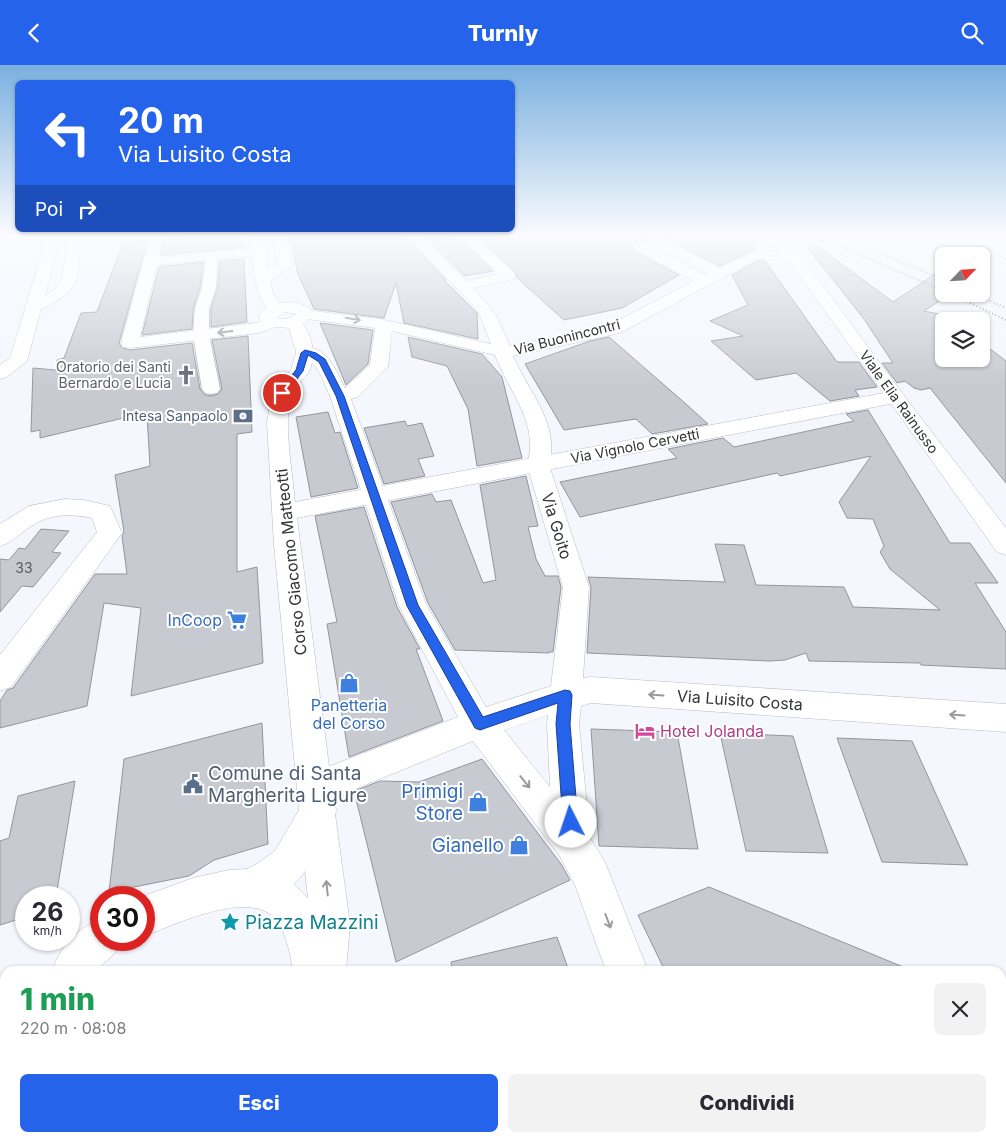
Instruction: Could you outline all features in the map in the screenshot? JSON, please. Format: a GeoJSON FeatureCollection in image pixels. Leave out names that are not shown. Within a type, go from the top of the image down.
{"type":"FeatureCollection","features":[{"type":"Feature","properties":{"kind":"street"},"geometry":{"type":"LineString","coordinates":[[0,373],[18,361],[40,286]]}},
{"type":"Feature","properties":{"kind":"street"},"geometry":{"type":"LineString","coordinates":[[34,307],[62,293],[67,286]]}},
{"type":"Feature","properties":{"kind":"street"},"geometry":{"type":"LineString","coordinates":[[143,286],[130,343],[259,328],[274,316],[298,319],[335,316],[384,325],[506,359]]}},
{"type":"Feature","properties":{"kind":"street"},"geometry":{"type":"LineString","coordinates":[[209,286],[202,309],[201,335],[211,389]]}},
{"type":"Feature","properties":{"kind":"street"},"geometry":{"type":"LineString","coordinates":[[264,286],[274,316]]}},
{"type":"Feature","properties":{"kind":"street","name":"Via Goito"},"geometry":{"type":"LineString","coordinates":[[462,286],[492,319],[506,359],[527,399],[542,441],[542,451],[538,465],[576,587],[563,724],[572,842]]}},
{"type":"Feature","properties":{"kind":"street"},"geometry":{"type":"LineString","coordinates":[[681,286],[690,291]]}},
{"type":"Feature","properties":{"kind":"street","name":"Via Buonincontri"},"geometry":{"type":"LineString","coordinates":[[506,359],[514,351],[614,329],[697,286]]}},
{"type":"Feature","properties":{"kind":"street","name":"Viale Elia Rainusso"},"geometry":{"type":"LineString","coordinates":[[814,286],[1006,546]]}},
{"type":"Feature","properties":{"kind":"street"},"geometry":{"type":"LineString","coordinates":[[298,319],[298,329],[305,353],[313,354],[322,361],[340,396],[413,606],[480,724],[572,842],[591,875],[625,966]]}},
{"type":"Feature","properties":{"kind":"street"},"geometry":{"type":"LineString","coordinates":[[340,396],[351,393],[379,367],[384,325]]}},
{"type":"Feature","properties":{"kind":"street","name":"Corso Giacomo Matteotti"},"geometry":{"type":"LineString","coordinates":[[305,353],[300,371],[282,393],[277,423],[284,512],[318,800],[330,925],[326,966]]}},
{"type":"Feature","properties":{"kind":"street","name":"Via Vignolo Cervetti"},"geometry":{"type":"LineString","coordinates":[[284,512],[895,397]]}},
{"type":"Feature","properties":{"kind":"street"},"geometry":{"type":"LineString","coordinates":[[0,537],[29,516],[55,507],[82,506],[102,512],[110,533],[0,678]]}},
{"type":"Feature","properties":{"kind":"street","name":"Via Luisito Costa"},"geometry":{"type":"LineString","coordinates":[[318,800],[480,724],[565,695],[591,691],[1006,718]]}},
{"type":"Feature","properties":{"kind":"street"},"geometry":{"type":"LineString","coordinates":[[247,889],[272,877],[288,864],[318,800]]}},
{"type":"Feature","properties":{"kind":"street"},"geometry":{"type":"LineString","coordinates":[[155,912],[210,891],[247,889],[264,891],[280,897],[291,909],[300,924],[313,966]]}},
{"type":"Feature","properties":{"kind":"street"},"geometry":{"type":"LineString","coordinates":[[76,966],[90,947]]}},
{"type":"Feature","properties":{"kind":"building"},"geometry":{"type":"Polygon","coordinates":[[[107,286],[135,286],[119,343],[122,348],[130,350],[192,343],[200,389],[205,395],[211,396],[218,394],[222,389],[212,340],[248,336],[252,432],[237,434],[237,572],[257,567],[263,663],[131,696],[141,608],[104,603],[87,706],[0,728],[0,701],[7,690],[13,688],[95,574],[127,574],[122,536],[124,532],[115,475],[150,466],[147,415],[140,416],[140,414],[40,438],[40,430],[31,432],[33,368],[56,370],[57,360],[64,358],[81,313],[97,312],[107,286]]]}},
{"type":"Feature","properties":{"kind":"building"},"geometry":{"type":"Polygon","coordinates":[[[154,286],[200,286],[193,309],[192,329],[142,335],[154,286]]]}},
{"type":"Feature","properties":{"kind":"building"},"geometry":{"type":"Polygon","coordinates":[[[245,286],[247,322],[211,327],[211,309],[218,287],[245,286]]]}},
{"type":"Feature","properties":{"kind":"building"},"geometry":{"type":"Polygon","coordinates":[[[304,286],[395,286],[384,318],[314,309],[304,286]]]}},
{"type":"Feature","properties":{"kind":"building"},"geometry":{"type":"Polygon","coordinates":[[[397,286],[450,286],[477,313],[478,339],[404,323],[397,286]]]}},
{"type":"Feature","properties":{"kind":"building"},"geometry":{"type":"Polygon","coordinates":[[[526,286],[660,286],[622,308],[564,320],[526,286]]]}},
{"type":"Feature","properties":{"kind":"building"},"geometry":{"type":"Polygon","coordinates":[[[738,286],[783,286],[837,362],[859,362],[877,387],[855,390],[859,396],[830,401],[796,373],[756,380],[711,341],[743,336],[710,321],[748,305],[738,286]]]}},
{"type":"Feature","properties":{"kind":"building"},"geometry":{"type":"Polygon","coordinates":[[[838,286],[872,286],[893,302],[917,286],[935,286],[936,303],[924,311],[935,313],[935,367],[990,367],[990,349],[1006,361],[1006,483],[930,388],[921,390],[914,388],[905,381],[897,383],[882,363],[893,363],[864,319],[838,286]]]}},
{"type":"Feature","properties":{"kind":"building"},"geometry":{"type":"Polygon","coordinates":[[[320,323],[373,330],[368,364],[346,385],[320,323]]]}},
{"type":"Feature","properties":{"kind":"building"},"geometry":{"type":"Polygon","coordinates":[[[408,337],[482,354],[502,377],[522,458],[477,466],[468,409],[447,366],[412,357],[408,337]]]}},
{"type":"Feature","properties":{"kind":"building"},"geometry":{"type":"Polygon","coordinates":[[[609,337],[708,424],[652,434],[636,419],[564,430],[525,364],[590,341],[609,337]]]}},
{"type":"Feature","properties":{"kind":"building"},"geometry":{"type":"Polygon","coordinates":[[[868,410],[950,543],[970,543],[998,583],[975,583],[1006,632],[1006,669],[921,665],[920,663],[809,661],[806,653],[785,660],[769,661],[587,653],[591,587],[588,577],[725,582],[715,544],[744,545],[756,585],[844,587],[853,607],[940,610],[890,569],[880,552],[884,546],[873,519],[847,518],[839,502],[871,456],[780,476],[777,473],[580,517],[560,482],[677,458],[668,449],[723,438],[734,447],[854,421],[846,414],[868,410]]]}},
{"type":"Feature","properties":{"kind":"building"},"geometry":{"type":"Polygon","coordinates":[[[328,412],[335,433],[340,432],[358,488],[311,497],[296,417],[328,412]]]}},
{"type":"Feature","properties":{"kind":"building"},"geometry":{"type":"Polygon","coordinates":[[[405,421],[407,426],[422,423],[434,456],[418,459],[425,476],[384,484],[364,428],[405,421]]]}},
{"type":"Feature","properties":{"kind":"building"},"geometry":{"type":"Polygon","coordinates":[[[526,476],[538,526],[528,527],[536,559],[545,576],[558,576],[561,587],[553,652],[455,650],[428,603],[391,502],[432,494],[436,502],[451,500],[483,583],[496,580],[480,485],[526,476]]]}},
{"type":"Feature","properties":{"kind":"building"},"geometry":{"type":"Polygon","coordinates":[[[364,507],[397,607],[420,649],[416,649],[443,721],[349,757],[327,624],[337,622],[315,516],[364,507]]]}},
{"type":"Feature","properties":{"kind":"building"},"geometry":{"type":"Polygon","coordinates":[[[41,529],[69,531],[52,552],[61,553],[33,587],[22,586],[0,612],[0,559],[9,560],[19,548],[25,549],[41,529]]]}},
{"type":"Feature","properties":{"kind":"building","name":"Comune di Santa Margherita Ligure"},"geometry":{"type":"Polygon","coordinates":[[[262,723],[268,844],[214,860],[189,876],[139,886],[110,886],[124,759],[262,723]]]}},
{"type":"Feature","properties":{"kind":"building"},"geometry":{"type":"Polygon","coordinates":[[[591,729],[677,732],[698,849],[599,846],[591,729]]]}},
{"type":"Feature","properties":{"kind":"building"},"geometry":{"type":"Polygon","coordinates":[[[720,733],[793,736],[828,853],[746,851],[720,733]]]}},
{"type":"Feature","properties":{"kind":"building"},"geometry":{"type":"Polygon","coordinates":[[[837,738],[912,741],[968,865],[882,862],[837,738]]]}},
{"type":"Feature","properties":{"kind":"building"},"geometry":{"type":"Polygon","coordinates":[[[482,759],[561,864],[570,880],[396,962],[354,791],[380,781],[419,782],[482,759]]]}},
{"type":"Feature","properties":{"kind":"building"},"geometry":{"type":"Polygon","coordinates":[[[75,781],[58,886],[15,886],[15,920],[0,925],[0,841],[9,838],[18,796],[75,781]]]}},
{"type":"Feature","properties":{"kind":"building"},"geometry":{"type":"Polygon","coordinates":[[[709,887],[901,966],[663,966],[638,915],[709,887]]]}},
{"type":"Feature","properties":{"kind":"building"},"geometry":{"type":"Polygon","coordinates":[[[557,937],[567,966],[451,966],[451,962],[557,937]]]}},
{"type":"Feature","properties":{"kind":"railway"},"geometry":{"type":"LineString","coordinates":[[990,301],[1006,308]]}},
{"type":"Feature","properties":{"kind":"railway"},"geometry":{"type":"LineString","coordinates":[[970,303],[1006,320]]}},
{"type":"Feature","properties":{"kind":"place","name":"Oratorio dei Santi Bernardo e Lucia"},"geometry":{"type":"Point","coordinates":[186,375]}},
{"type":"Feature","properties":{"kind":"place","name":"Intesa Sanpaolo"},"geometry":{"type":"Point","coordinates":[243,416]}},
{"type":"Feature","properties":{"kind":"place","name":"InCoop"},"geometry":{"type":"Point","coordinates":[237,620]}},
{"type":"Feature","properties":{"kind":"place","name":"Panetteria del Corso"},"geometry":{"type":"Point","coordinates":[349,683]}},
{"type":"Feature","properties":{"kind":"place","name":"Hotel Jolanda"},"geometry":{"type":"Point","coordinates":[645,731]}},
{"type":"Feature","properties":{"kind":"place","name":"Comune di Santa Margherita Ligure"},"geometry":{"type":"Point","coordinates":[193,784]}},
{"type":"Feature","properties":{"kind":"place","name":"Primigi Store"},"geometry":{"type":"Point","coordinates":[478,802]}},
{"type":"Feature","properties":{"kind":"place","name":"Gianello"},"geometry":{"type":"Point","coordinates":[519,845]}},
{"type":"Feature","properties":{"kind":"place","name":"Piazza Mazzini"},"geometry":{"type":"Point","coordinates":[230,922]}},
{"type":"Feature","properties":{"kind":"route"},"geometry":{"type":"LineString","coordinates":[[282,393],[300,371],[305,353],[313,354],[322,361],[340,396],[413,606],[480,724],[565,695],[563,724],[571,822]]}}]}
